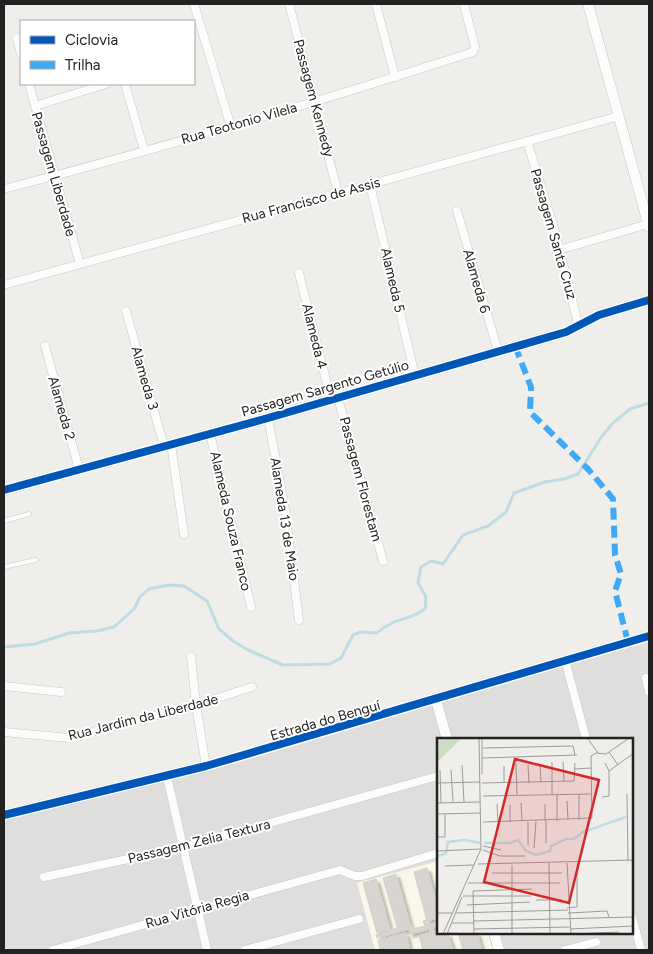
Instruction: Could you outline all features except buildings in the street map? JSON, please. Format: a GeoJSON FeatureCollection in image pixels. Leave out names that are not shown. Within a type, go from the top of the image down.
{"type":"FeatureCollection","features":[{"type":"Feature","properties":{"kind":"street"},"geometry":{"type":"LineString","coordinates":[[194,4],[231,127]]}},
{"type":"Feature","properties":{"kind":"street","name":"Passagem Kennedy"},"geometry":{"type":"LineString","coordinates":[[289,4],[338,193]]}},
{"type":"Feature","properties":{"kind":"street"},"geometry":{"type":"LineString","coordinates":[[376,4],[395,77]]}},
{"type":"Feature","properties":{"kind":"street","name":"Rua Teotonio Vilela"},"geometry":{"type":"LineString","coordinates":[[4,189],[231,127],[473,52],[475,47],[464,4]]}},
{"type":"Feature","properties":{"kind":"street"},"geometry":{"type":"LineString","coordinates":[[559,250],[649,225],[646,206],[588,4]]}},
{"type":"Feature","properties":{"kind":"street"},"geometry":{"type":"LineString","coordinates":[[17,38],[20,50]]}},
{"type":"Feature","properties":{"kind":"street","name":"Passagem Liberdade"},"geometry":{"type":"LineString","coordinates":[[29,85],[80,264]]}},
{"type":"Feature","properties":{"kind":"street"},"geometry":{"type":"LineString","coordinates":[[35,106],[103,85]]}},
{"type":"Feature","properties":{"kind":"street"},"geometry":{"type":"LineString","coordinates":[[125,85],[144,150]]}},
{"type":"Feature","properties":{"kind":"street","name":"Rua Francisco de Assis"},"geometry":{"type":"LineString","coordinates":[[4,285],[619,116]]}},
{"type":"Feature","properties":{"kind":"street","name":"Passagem Santa Cruz"},"geometry":{"type":"LineString","coordinates":[[527,141],[579,327]]}},
{"type":"Feature","properties":{"kind":"street","name":"Alameda 5"},"geometry":{"type":"LineString","coordinates":[[370,184],[415,376]]}},
{"type":"Feature","properties":{"kind":"street","name":"Alameda 6"},"geometry":{"type":"LineString","coordinates":[[457,211],[498,351]]}},
{"type":"Feature","properties":{"kind":"street","name":"Alameda 4"},"geometry":{"type":"LineString","coordinates":[[299,273],[335,399]]}},
{"type":"Feature","properties":{"kind":"street","name":"Passagem Sargento Getúlio"},"geometry":{"type":"LineString","coordinates":[[4,490],[415,376],[579,327],[599,315],[649,300]]}},
{"type":"Feature","properties":{"kind":"street","name":"Alameda 3"},"geometry":{"type":"LineString","coordinates":[[126,311],[167,445],[184,534]]}},
{"type":"Feature","properties":{"kind":"street","name":"Alameda 2"},"geometry":{"type":"LineString","coordinates":[[45,346],[79,469]]}},
{"type":"Feature","properties":{"kind":"street","name":"Passagem Florestam"},"geometry":{"type":"LineString","coordinates":[[335,399],[383,561]]}},
{"type":"Feature","properties":{"kind":"street","name":"Alameda 13 de Maio"},"geometry":{"type":"LineString","coordinates":[[268,418],[285,509],[300,620]]}},
{"type":"Feature","properties":{"kind":"street","name":"Alameda Souza Franco"},"geometry":{"type":"LineString","coordinates":[[210,434],[251,607]]}},
{"type":"Feature","properties":{"kind":"street","name":"Estrada do Benguí"},"geometry":{"type":"LineString","coordinates":[[4,815],[167,777],[436,700],[649,636]]}},
{"type":"Feature","properties":{"kind":"street"},"geometry":{"type":"LineString","coordinates":[[191,657],[206,766]]}},
{"type":"Feature","properties":{"kind":"street"},"geometry":{"type":"LineString","coordinates":[[565,660],[586,738]]}},
{"type":"Feature","properties":{"kind":"street"},"geometry":{"type":"LineString","coordinates":[[646,678],[649,691]]}},
{"type":"Feature","properties":{"kind":"street"},"geometry":{"type":"LineString","coordinates":[[4,686],[61,692]]}},
{"type":"Feature","properties":{"kind":"street","name":"Rua Jardim da Liberdade"},"geometry":{"type":"LineString","coordinates":[[4,732],[69,738],[252,687]]}},
{"type":"Feature","properties":{"kind":"street"},"geometry":{"type":"LineString","coordinates":[[436,700],[447,738]]}},
{"type":"Feature","properties":{"kind":"street","name":"Passagem Zelia Textura"},"geometry":{"type":"LineString","coordinates":[[44,877],[184,847],[437,776]]}},
{"type":"Feature","properties":{"kind":"street"},"geometry":{"type":"LineString","coordinates":[[167,777],[207,950]]}},
{"type":"Feature","properties":{"kind":"street","name":"Rua Vitória Regia"},"geometry":{"type":"LineString","coordinates":[[53,950],[197,908],[340,870],[355,876],[362,876],[437,853]]}},
{"type":"Feature","properties":{"kind":"street"},"geometry":{"type":"LineString","coordinates":[[246,950],[359,919]]}},
{"type":"Feature","properties":{"kind":"street"},"geometry":{"type":"LineString","coordinates":[[633,921],[640,950]]}},
{"type":"Feature","properties":{"kind":"street"},"geometry":{"type":"LineString","coordinates":[[494,934],[499,950]]}},
{"type":"Feature","properties":{"kind":"street"},"geometry":{"type":"LineString","coordinates":[[565,950],[596,942]]}},
{"type":"Feature","properties":{"kind":"lane"},"geometry":{"type":"LineString","coordinates":[[4,522],[29,514]]}},
{"type":"Feature","properties":{"kind":"lane"},"geometry":{"type":"LineString","coordinates":[[4,567],[36,560]]}},
{"type":"Feature","properties":{"kind":"shaded area"},"geometry":{"type":"Polygon","coordinates":[[[649,637],[649,950],[4,950],[4,815],[178,774],[649,637]]]}},
{"type":"Feature","properties":{"kind":"shaded area"},"geometry":{"type":"Polygon","coordinates":[[[437,861],[437,934],[488,934],[493,950],[375,950],[357,883],[437,861]]]}},
{"type":"Feature","properties":{"kind":"waterway"},"geometry":{"type":"LineString","coordinates":[[4,647],[35,644],[69,633],[97,631],[114,627],[134,609],[140,597],[149,589],[169,585],[184,586],[207,601],[219,629],[233,641],[248,650],[283,665],[330,664],[341,658],[353,635],[361,632],[377,633],[390,624],[413,616],[425,609],[426,597],[418,583],[421,567],[431,561],[443,564],[463,535],[488,526],[506,512],[514,493],[545,482],[564,479],[578,474],[602,436],[613,423],[630,409],[649,403]]}},
{"type":"Feature","properties":{"kind":"marked path"},"geometry":{"type":"LineString","coordinates":[[515,346],[531,387],[530,412],[588,469],[613,499],[615,555],[621,574],[615,591],[628,642]]}},
{"type":"Feature","properties":{"kind":"cycle path"},"geometry":{"type":"LineString","coordinates":[[4,490],[268,418],[566,332],[599,315],[649,300]]}},
{"type":"Feature","properties":{"kind":"cycle path"},"geometry":{"type":"LineString","coordinates":[[4,815],[206,766],[649,636]]}}]}
